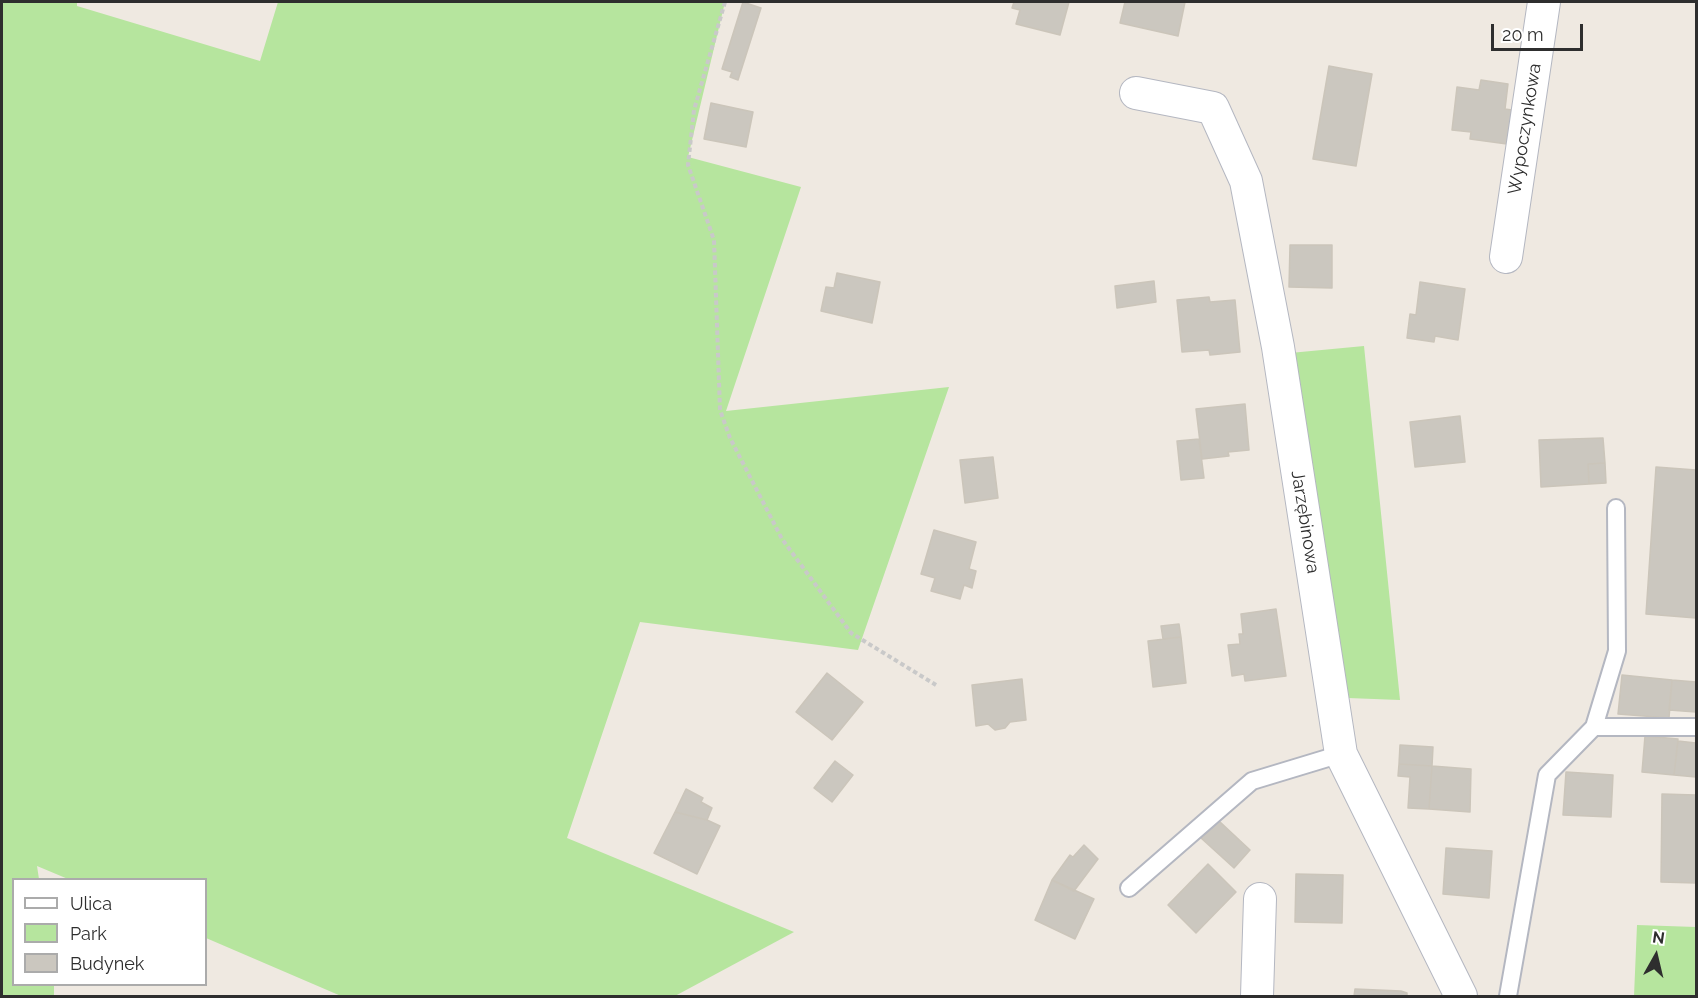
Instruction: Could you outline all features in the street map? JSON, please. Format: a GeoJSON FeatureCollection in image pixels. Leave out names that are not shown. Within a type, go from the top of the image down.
{"type":"FeatureCollection","features":[{"type":"Feature","properties":{"kind":"street","name":"Wypoczynkowa"},"geometry":{"type":"LineString","coordinates":[[1506,257],[1544,2]]}},
{"type":"Feature","properties":{"kind":"street","name":"Jarzębinowa"},"geometry":{"type":"LineString","coordinates":[[1136,93],[1213,108],[1246,181],[1278,346],[1341,754],[1461,996]]}},
{"type":"Feature","properties":{"kind":"street"},"geometry":{"type":"LineString","coordinates":[[1257,996],[1260,899]]}},
{"type":"Feature","properties":{"kind":"lane"},"geometry":{"type":"LineString","coordinates":[[1508,996],[1547,776],[1594,727],[1617,651],[1616,508]]}},
{"type":"Feature","properties":{"kind":"lane"},"geometry":{"type":"LineString","coordinates":[[1594,727],[1696,727]]}},
{"type":"Feature","properties":{"kind":"lane"},"geometry":{"type":"LineString","coordinates":[[1129,888],[1252,781],[1341,754]]}},
{"type":"Feature","properties":{"kind":"path"},"geometry":{"type":"LineString","coordinates":[[725,2],[694,110],[688,165],[714,240],[719,303],[717,352],[720,410],[730,438],[782,540],[851,633],[936,685]]}},
{"type":"Feature","properties":{"kind":"green space"},"geometry":{"type":"Polygon","coordinates":[[[2,2],[77,2],[77,6],[260,61],[278,2],[725,2],[688,157],[801,187],[726,411],[949,387],[858,650],[640,622],[567,838],[794,932],[675,996],[341,996],[207,938],[207,878],[66,878],[37,866],[39,878],[12,878],[12,986],[54,986],[54,996],[2,996],[2,2]]]}},
{"type":"Feature","properties":{"kind":"green space"},"geometry":{"type":"Polygon","coordinates":[[[1364,346],[1400,700],[1348,698],[1290,353],[1364,346]]]}},
{"type":"Feature","properties":{"kind":"green space"},"geometry":{"type":"Polygon","coordinates":[[[1637,925],[1696,927],[1696,996],[1634,996],[1637,925]]]}},
{"type":"Feature","properties":{"kind":"building"},"geometry":{"type":"Polygon","coordinates":[[[743,2],[761,8],[738,80],[730,77],[732,72],[722,69],[743,2]]]}},
{"type":"Feature","properties":{"kind":"building"},"geometry":{"type":"Polygon","coordinates":[[[1014,2],[1069,2],[1060,35],[1016,24],[1020,10],[1012,8],[1014,2]]]}},
{"type":"Feature","properties":{"kind":"building"},"geometry":{"type":"Polygon","coordinates":[[[1125,2],[1185,2],[1178,36],[1120,23],[1125,2]]]}},
{"type":"Feature","properties":{"kind":"building"},"geometry":{"type":"Polygon","coordinates":[[[1329,66],[1372,74],[1356,166],[1313,159],[1329,66]]]}},
{"type":"Feature","properties":{"kind":"building"},"geometry":{"type":"Polygon","coordinates":[[[1481,80],[1508,84],[1505,109],[1512,110],[1507,144],[1470,139],[1471,132],[1452,130],[1457,87],[1479,90],[1481,80]]]}},
{"type":"Feature","properties":{"kind":"building"},"geometry":{"type":"Polygon","coordinates":[[[711,103],[753,112],[746,147],[704,139],[711,103]]]}},
{"type":"Feature","properties":{"kind":"building"},"geometry":{"type":"Polygon","coordinates":[[[1290,245],[1332,245],[1332,288],[1289,287],[1290,245]]]}},
{"type":"Feature","properties":{"kind":"building"},"geometry":{"type":"Polygon","coordinates":[[[837,273],[880,282],[872,323],[821,311],[826,287],[834,288],[837,273]]]}},
{"type":"Feature","properties":{"kind":"building"},"geometry":{"type":"Polygon","coordinates":[[[1154,281],[1156,302],[1117,308],[1115,286],[1154,281]]]}},
{"type":"Feature","properties":{"kind":"building"},"geometry":{"type":"Polygon","coordinates":[[[1420,282],[1465,289],[1458,340],[1435,336],[1434,342],[1407,338],[1410,314],[1416,315],[1420,282]]]}},
{"type":"Feature","properties":{"kind":"building"},"geometry":{"type":"Polygon","coordinates":[[[1209,297],[1210,302],[1235,300],[1240,352],[1210,355],[1209,350],[1182,352],[1177,300],[1209,297]]]}},
{"type":"Feature","properties":{"kind":"building"},"geometry":{"type":"Polygon","coordinates":[[[1245,404],[1249,450],[1228,452],[1229,456],[1202,459],[1196,409],[1245,404]]]}},
{"type":"Feature","properties":{"kind":"building"},"geometry":{"type":"Polygon","coordinates":[[[1460,416],[1465,462],[1415,467],[1410,422],[1460,416]]]}},
{"type":"Feature","properties":{"kind":"building"},"geometry":{"type":"Polygon","coordinates":[[[1603,438],[1605,463],[1588,464],[1589,484],[1541,487],[1539,440],[1603,438]]]}},
{"type":"Feature","properties":{"kind":"building"},"geometry":{"type":"Polygon","coordinates":[[[1199,439],[1204,478],[1181,480],[1177,441],[1199,439]]]}},
{"type":"Feature","properties":{"kind":"building"},"geometry":{"type":"Polygon","coordinates":[[[993,457],[998,498],[965,503],[960,460],[993,457]]]}},
{"type":"Feature","properties":{"kind":"building"},"geometry":{"type":"Polygon","coordinates":[[[1605,463],[1606,483],[1589,484],[1588,464],[1605,463]]]}},
{"type":"Feature","properties":{"kind":"building"},"geometry":{"type":"Polygon","coordinates":[[[1656,467],[1696,470],[1696,618],[1646,614],[1656,467]]]}},
{"type":"Feature","properties":{"kind":"building"},"geometry":{"type":"Polygon","coordinates":[[[934,530],[976,542],[969,569],[976,571],[972,588],[964,585],[960,599],[931,591],[935,578],[921,574],[934,530]]]}},
{"type":"Feature","properties":{"kind":"building"},"geometry":{"type":"Polygon","coordinates":[[[1276,609],[1286,676],[1245,681],[1244,674],[1232,676],[1228,645],[1240,644],[1239,634],[1243,634],[1241,614],[1276,609]]]}},
{"type":"Feature","properties":{"kind":"building"},"geometry":{"type":"Polygon","coordinates":[[[1179,624],[1181,637],[1163,639],[1161,626],[1179,624]]]}},
{"type":"Feature","properties":{"kind":"building"},"geometry":{"type":"Polygon","coordinates":[[[1181,637],[1186,683],[1153,687],[1148,641],[1181,637]]]}},
{"type":"Feature","properties":{"kind":"building"},"geometry":{"type":"Polygon","coordinates":[[[827,673],[863,702],[832,740],[796,712],[827,673]]]}},
{"type":"Feature","properties":{"kind":"building"},"geometry":{"type":"Polygon","coordinates":[[[1622,675],[1672,680],[1669,718],[1618,714],[1622,675]]]}},
{"type":"Feature","properties":{"kind":"building"},"geometry":{"type":"Polygon","coordinates":[[[1022,679],[1026,720],[1010,722],[1005,728],[995,730],[988,724],[976,726],[972,685],[1022,679]]]}},
{"type":"Feature","properties":{"kind":"building"},"geometry":{"type":"Polygon","coordinates":[[[1672,680],[1696,682],[1696,712],[1669,710],[1672,680]]]}},
{"type":"Feature","properties":{"kind":"building"},"geometry":{"type":"Polygon","coordinates":[[[1645,736],[1678,739],[1674,775],[1642,772],[1645,736]]]}},
{"type":"Feature","properties":{"kind":"building"},"geometry":{"type":"Polygon","coordinates":[[[1678,741],[1696,743],[1696,777],[1674,775],[1678,741]]]}},
{"type":"Feature","properties":{"kind":"building"},"geometry":{"type":"Polygon","coordinates":[[[1400,745],[1433,747],[1432,766],[1399,764],[1400,745]]]}},
{"type":"Feature","properties":{"kind":"building"},"geometry":{"type":"Polygon","coordinates":[[[835,761],[853,775],[832,802],[814,788],[835,761]]]}},
{"type":"Feature","properties":{"kind":"building"},"geometry":{"type":"Polygon","coordinates":[[[1399,764],[1432,766],[1429,809],[1408,808],[1410,777],[1398,776],[1399,764]]]}},
{"type":"Feature","properties":{"kind":"building"},"geometry":{"type":"Polygon","coordinates":[[[1432,766],[1471,769],[1470,812],[1429,809],[1432,766]]]}},
{"type":"Feature","properties":{"kind":"building"},"geometry":{"type":"Polygon","coordinates":[[[1566,772],[1613,775],[1611,817],[1563,815],[1566,772]]]}},
{"type":"Feature","properties":{"kind":"building"},"geometry":{"type":"Polygon","coordinates":[[[686,789],[703,798],[701,802],[712,808],[707,820],[675,812],[686,789]]]}},
{"type":"Feature","properties":{"kind":"building"},"geometry":{"type":"Polygon","coordinates":[[[1662,794],[1696,795],[1696,883],[1661,882],[1662,794]]]}},
{"type":"Feature","properties":{"kind":"building"},"geometry":{"type":"Polygon","coordinates":[[[675,812],[707,820],[720,826],[697,874],[654,853],[675,812]]]}},
{"type":"Feature","properties":{"kind":"building"},"geometry":{"type":"Polygon","coordinates":[[[1219,821],[1250,850],[1234,868],[1201,838],[1219,821]]]}},
{"type":"Feature","properties":{"kind":"building"},"geometry":{"type":"Polygon","coordinates":[[[1084,845],[1098,859],[1074,891],[1052,880],[1070,855],[1073,857],[1084,845]]]}},
{"type":"Feature","properties":{"kind":"building"},"geometry":{"type":"Polygon","coordinates":[[[1446,848],[1492,851],[1489,898],[1443,894],[1446,848]]]}},
{"type":"Feature","properties":{"kind":"building"},"geometry":{"type":"Polygon","coordinates":[[[1208,864],[1236,892],[1196,933],[1168,905],[1208,864]]]}},
{"type":"Feature","properties":{"kind":"building"},"geometry":{"type":"Polygon","coordinates":[[[1296,874],[1343,875],[1342,923],[1295,922],[1296,874]]]}},
{"type":"Feature","properties":{"kind":"building"},"geometry":{"type":"Polygon","coordinates":[[[1052,880],[1094,899],[1075,939],[1035,920],[1052,880]]]}},
{"type":"Feature","properties":{"kind":"building"},"geometry":{"type":"Polygon","coordinates":[[[1355,989],[1401,991],[1407,993],[1407,996],[1354,996],[1355,989]]]}}]}
